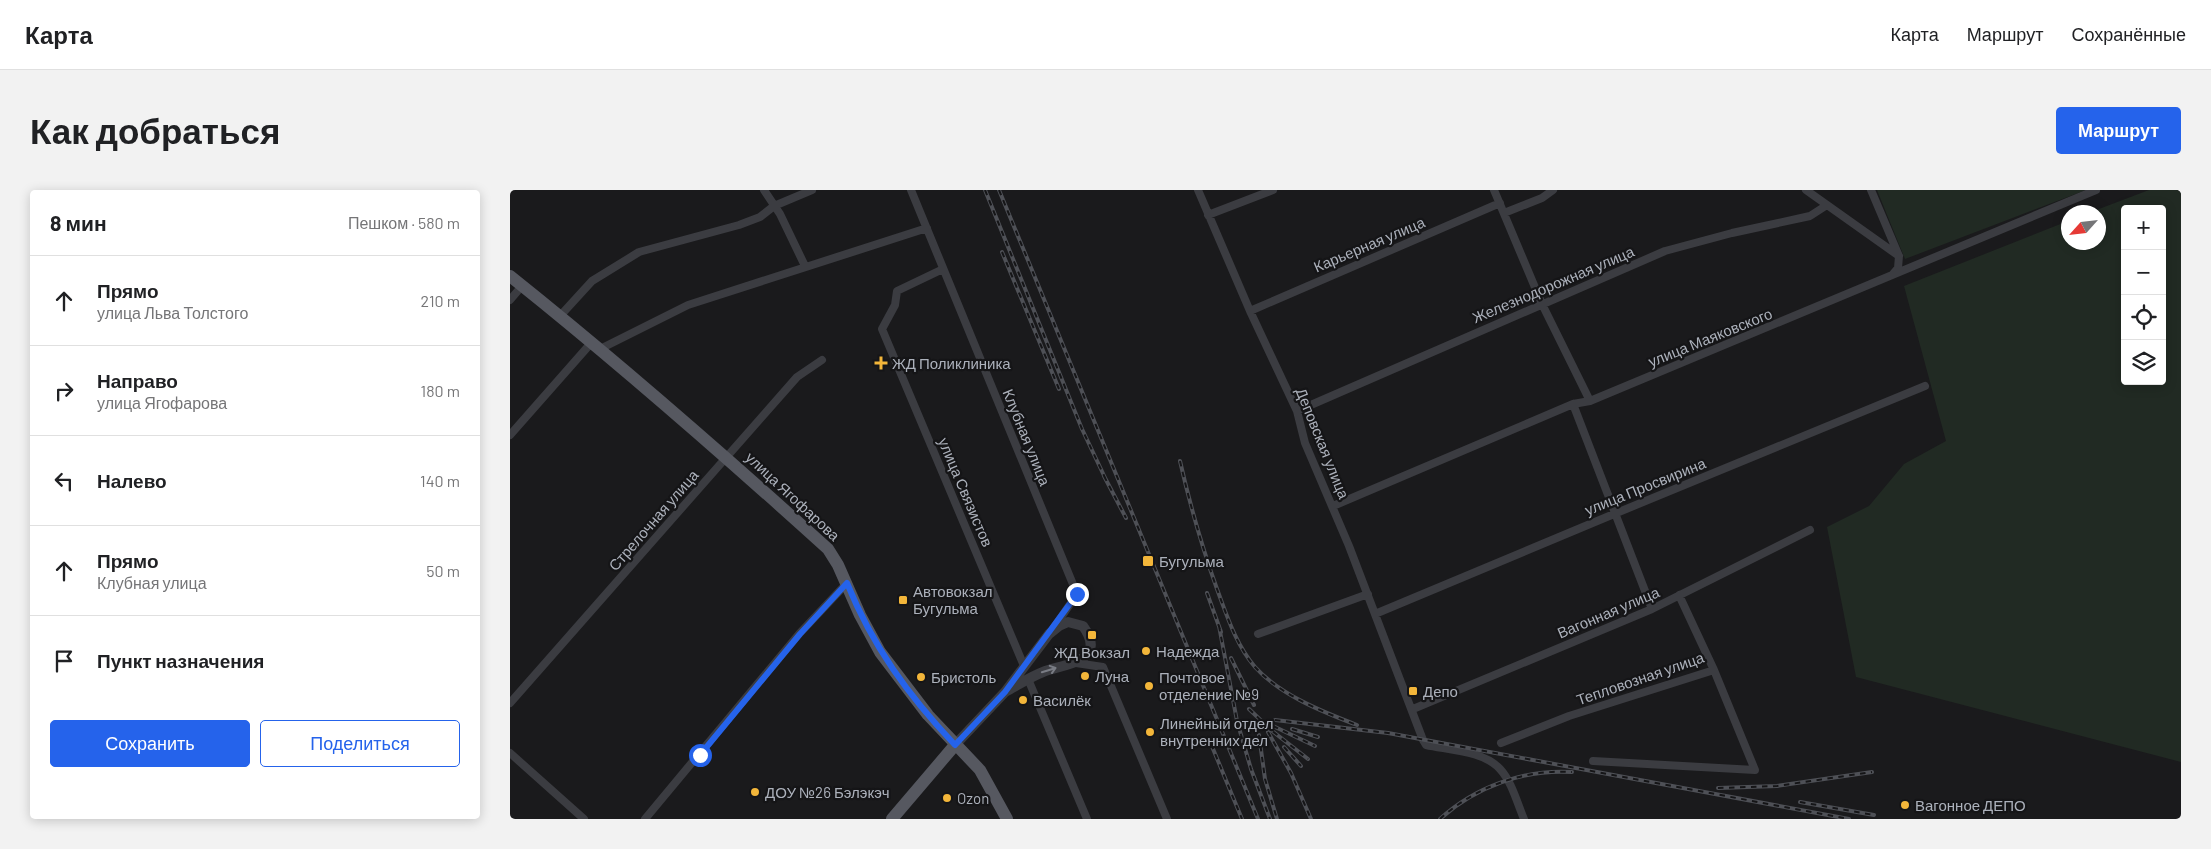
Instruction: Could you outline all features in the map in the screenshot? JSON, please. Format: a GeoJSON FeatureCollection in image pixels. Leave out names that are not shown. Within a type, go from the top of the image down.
{"type":"FeatureCollection","features":[{"type":"Feature","properties":{"kind":"main road","name":"улица Ягофарова"},"geometry":{"type":"LineString","coordinates":[[510,276],[596,345],[726,456],[828,549],[847,583],[860,615],[880,652],[907,690],[955,745],[980,770],[1007,819]]}},
{"type":"Feature","properties":{"kind":"main road"},"geometry":{"type":"LineString","coordinates":[[892,819],[955,745]]}},
{"type":"Feature","properties":{"kind":"street"},"geometry":{"type":"LineString","coordinates":[[764,190],[780,214],[804,266]]}},
{"type":"Feature","properties":{"kind":"street"},"geometry":{"type":"LineString","coordinates":[[560,316],[592,281],[638,252],[739,225],[760,217],[774,206],[812,190]]}},
{"type":"Feature","properties":{"kind":"street","name":"Клубная улица"},"geometry":{"type":"LineString","coordinates":[[911,190],[1077,594],[1049,634]]}},
{"type":"Feature","properties":{"kind":"street","name":"Деповская улица"},"geometry":{"type":"LineString","coordinates":[[1198,190],[1250,311],[1297,411],[1305,443],[1333,506],[1368,594],[1407,703],[1413,710],[1426,745],[1482,757],[1501,770],[1508,780],[1524,819]]}},
{"type":"Feature","properties":{"kind":"street"},"geometry":{"type":"LineString","coordinates":[[1208,215],[1273,190]]}},
{"type":"Feature","properties":{"kind":"street"},"geometry":{"type":"LineString","coordinates":[[1494,190],[1542,304],[1590,401]]}},
{"type":"Feature","properties":{"kind":"street"},"geometry":{"type":"LineString","coordinates":[[1504,213],[1542,198],[1553,190]]}},
{"type":"Feature","properties":{"kind":"street"},"geometry":{"type":"LineString","coordinates":[[1806,190],[1899,256]]}},
{"type":"Feature","properties":{"kind":"street"},"geometry":{"type":"LineString","coordinates":[[1866,190],[1879,205]]}},
{"type":"Feature","properties":{"kind":"street"},"geometry":{"type":"LineString","coordinates":[[1871,190],[1879,205],[1899,256],[1898,268],[1891,276]]}},
{"type":"Feature","properties":{"kind":"street","name":"улица Маяковского"},"geometry":{"type":"LineString","coordinates":[[1333,506],[1573,404],[1590,401],[2096,190]]}},
{"type":"Feature","properties":{"kind":"street","name":"Карьерная улица"},"geometry":{"type":"LineString","coordinates":[[1250,311],[1500,203]]}},
{"type":"Feature","properties":{"kind":"street","name":"Железнодорожная улица"},"geometry":{"type":"LineString","coordinates":[[1297,411],[1665,251],[1732,233],[1810,216],[1827,205]]}},
{"type":"Feature","properties":{"kind":"street"},"geometry":{"type":"LineString","coordinates":[[510,435],[596,345],[688,304],[926,228]]}},
{"type":"Feature","properties":{"kind":"street","name":"улица Связистов"},"geometry":{"type":"LineString","coordinates":[[943,269],[897,290],[896,306],[882,329],[1024,666]]}},
{"type":"Feature","properties":{"kind":"street"},"geometry":{"type":"LineString","coordinates":[[510,300],[522,286]]}},
{"type":"Feature","properties":{"kind":"street","name":"Стрелочная улица"},"geometry":{"type":"LineString","coordinates":[[510,703],[797,377],[822,360]]}},
{"type":"Feature","properties":{"kind":"street","name":"улица Просвирина"},"geometry":{"type":"LineString","coordinates":[[1375,614],[1926,386]]}},
{"type":"Feature","properties":{"kind":"street"},"geometry":{"type":"LineString","coordinates":[[1573,404],[1652,608]]}},
{"type":"Feature","properties":{"kind":"street","name":"Вагонная улица"},"geometry":{"type":"LineString","coordinates":[[1413,710],[1652,608],[1810,530]]}},
{"type":"Feature","properties":{"kind":"street"},"geometry":{"type":"LineString","coordinates":[[646,819],[753,689],[847,583]]}},
{"type":"Feature","properties":{"kind":"street"},"geometry":{"type":"LineString","coordinates":[[1258,634],[1368,594]]}},
{"type":"Feature","properties":{"kind":"street","name":"Тепловозная улица"},"geometry":{"type":"LineString","coordinates":[[1501,743],[1570,716],[1714,670],[1679,595]]}},
{"type":"Feature","properties":{"kind":"street"},"geometry":{"type":"LineString","coordinates":[[955,745],[1005,692],[1049,634],[1068,622],[1083,626],[1088,635],[1089,646],[1084,657],[1076,663],[1043,672],[1005,692]]}},
{"type":"Feature","properties":{"kind":"street"},"geometry":{"type":"LineString","coordinates":[[1076,663],[1103,667],[1167,819]]}},
{"type":"Feature","properties":{"kind":"street"},"geometry":{"type":"LineString","coordinates":[[1593,761],[1755,770],[1714,670]]}},
{"type":"Feature","properties":{"kind":"street"},"geometry":{"type":"LineString","coordinates":[[1028,680],[1087,819]]}},
{"type":"Feature","properties":{"kind":"street"},"geometry":{"type":"LineString","coordinates":[[510,753],[584,819]]}},
{"type":"Feature","properties":{"kind":"shaded area"},"geometry":{"type":"Polygon","coordinates":[[[1877,190],[2086,190],[1905,259],[1877,190]]]}},
{"type":"Feature","properties":{"kind":"shaded area"},"geometry":{"type":"Polygon","coordinates":[[[2149,190],[2181,190],[2181,762],[1856,677],[1827,527],[1869,506],[1904,464],[1946,441],[1904,286],[2061,224],[2061,250],[2106,250],[2106,206],[2149,190]]]}},
{"type":"Feature","properties":{"kind":"railway"},"geometry":{"type":"LineString","coordinates":[[985,190],[1082,429],[1107,482]]}},
{"type":"Feature","properties":{"kind":"railway"},"geometry":{"type":"LineString","coordinates":[[999,190],[1258,819]]}},
{"type":"Feature","properties":{"kind":"railway"},"geometry":{"type":"LineString","coordinates":[[1002,252],[1059,389]]}},
{"type":"Feature","properties":{"kind":"railway"},"geometry":{"type":"LineString","coordinates":[[1180,461],[1197,526],[1224,609],[1248,658],[1265,677],[1289,694],[1316,708],[1357,725]]}},
{"type":"Feature","properties":{"kind":"railway"},"geometry":{"type":"LineString","coordinates":[[1104,476],[1126,518]]}},
{"type":"Feature","properties":{"kind":"railway"},"geometry":{"type":"LineString","coordinates":[[1207,593],[1221,632]]}},
{"type":"Feature","properties":{"kind":"railway"},"geometry":{"type":"LineString","coordinates":[[1219,626],[1237,721],[1251,769],[1270,819]]}},
{"type":"Feature","properties":{"kind":"railway"},"geometry":{"type":"LineString","coordinates":[[1231,658],[1254,705]]}},
{"type":"Feature","properties":{"kind":"railway"},"geometry":{"type":"LineString","coordinates":[[1249,709],[1271,730],[1308,759]]}},
{"type":"Feature","properties":{"kind":"railway"},"geometry":{"type":"LineString","coordinates":[[1275,720],[1388,733],[1849,819]]}},
{"type":"Feature","properties":{"kind":"railway"},"geometry":{"type":"LineString","coordinates":[[1273,726],[1315,746]]}},
{"type":"Feature","properties":{"kind":"railway"},"geometry":{"type":"LineString","coordinates":[[1292,729],[1318,737]]}},
{"type":"Feature","properties":{"kind":"railway"},"geometry":{"type":"LineString","coordinates":[[1268,732],[1291,773],[1311,819]]}},
{"type":"Feature","properties":{"kind":"railway"},"geometry":{"type":"LineString","coordinates":[[1259,735],[1265,779],[1277,819]]}},
{"type":"Feature","properties":{"kind":"railway"},"geometry":{"type":"LineString","coordinates":[[1211,744],[1242,819]]}},
{"type":"Feature","properties":{"kind":"railway"},"geometry":{"type":"LineString","coordinates":[[1284,747],[1301,766]]}},
{"type":"Feature","properties":{"kind":"railway"},"geometry":{"type":"LineString","coordinates":[[1440,819],[1469,798],[1501,782],[1536,774],[1572,772]]}},
{"type":"Feature","properties":{"kind":"railway"},"geometry":{"type":"LineString","coordinates":[[1718,788],[1777,786],[1872,772]]}},
{"type":"Feature","properties":{"kind":"railway"},"geometry":{"type":"LineString","coordinates":[[1800,802],[1874,815]]}},
{"type":"Feature","properties":{"kind":"place","name":"ЖД Поликлиника"},"geometry":{"type":"Point","coordinates":[881,363]}},
{"type":"Feature","properties":{"kind":"place","name":"Бугульма"},"geometry":{"type":"Point","coordinates":[1148,561]}},
{"type":"Feature","properties":{"kind":"place","name":"Автовокзал Бугульма"},"geometry":{"type":"Point","coordinates":[903,600]}},
{"type":"Feature","properties":{"kind":"place","name":"ЖД Вокзал"},"geometry":{"type":"Point","coordinates":[1092,635]}},
{"type":"Feature","properties":{"kind":"place","name":"Надежда"},"geometry":{"type":"Point","coordinates":[1146,651]}},
{"type":"Feature","properties":{"kind":"place","name":"Луна"},"geometry":{"type":"Point","coordinates":[1085,676]}},
{"type":"Feature","properties":{"kind":"place","name":"Бристоль"},"geometry":{"type":"Point","coordinates":[921,677]}},
{"type":"Feature","properties":{"kind":"place","name":"Почтовое отделение №9"},"geometry":{"type":"Point","coordinates":[1149,686]}},
{"type":"Feature","properties":{"kind":"place","name":"Депо"},"geometry":{"type":"Point","coordinates":[1413,691]}},
{"type":"Feature","properties":{"kind":"place","name":"Василёк"},"geometry":{"type":"Point","coordinates":[1023,700]}},
{"type":"Feature","properties":{"kind":"place","name":"Линейный отдел внутренних дел"},"geometry":{"type":"Point","coordinates":[1150,732]}},
{"type":"Feature","properties":{"kind":"place","name":"ДОУ №26 Бэлэкэч"},"geometry":{"type":"Point","coordinates":[755,792]}},
{"type":"Feature","properties":{"kind":"place","name":"Ozon"},"geometry":{"type":"Point","coordinates":[947,798]}},
{"type":"Feature","properties":{"kind":"place","name":"Вагонное ДЕПО"},"geometry":{"type":"Point","coordinates":[1905,805]}},
{"type":"Feature","properties":{"kind":"route"},"geometry":{"type":"LineString","coordinates":[[700,755],[800,634],[847,583],[860,615],[880,652],[902,684],[955,745],[1005,692],[1077,594]]}}]}
